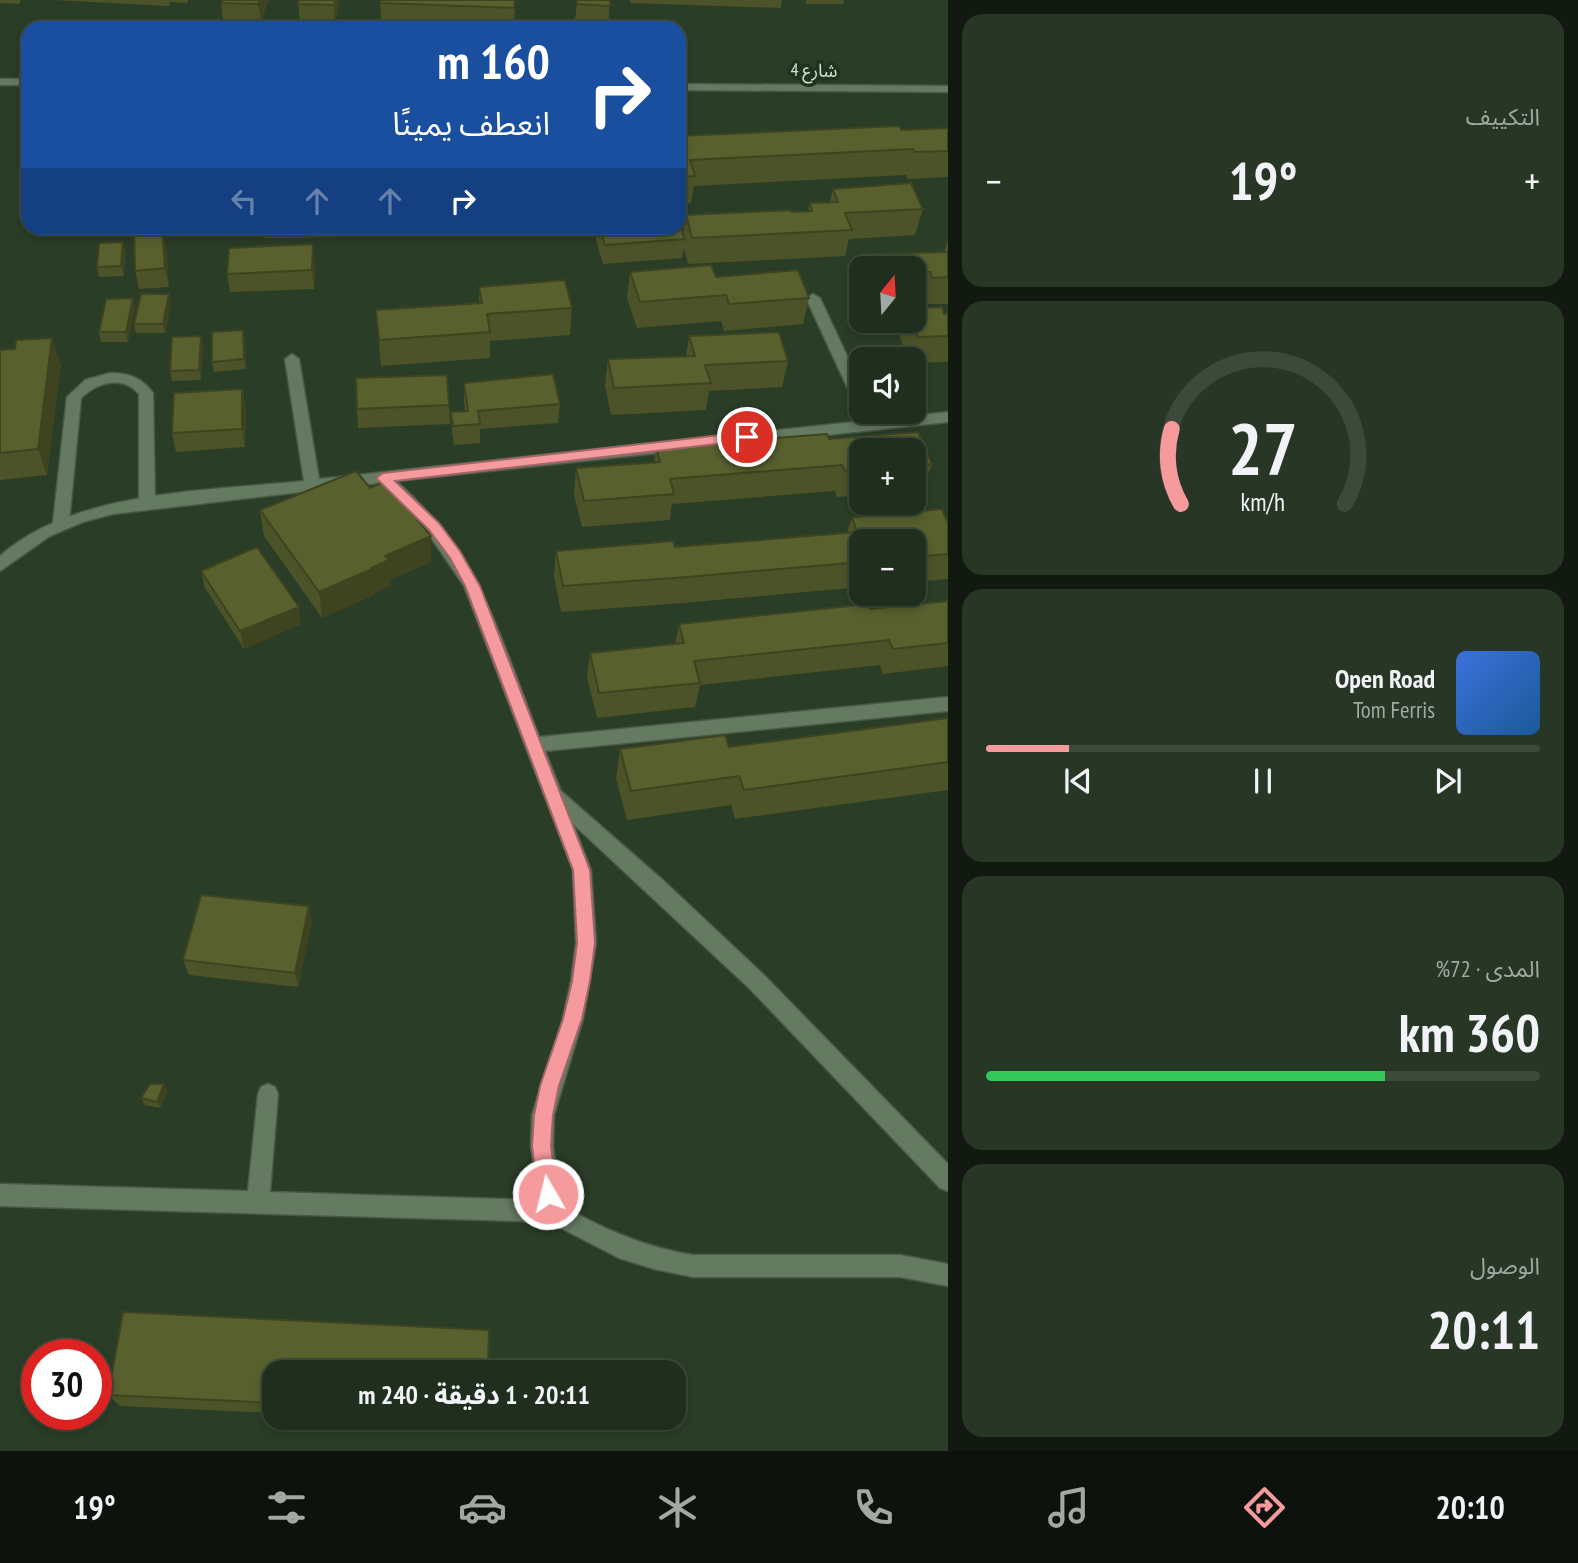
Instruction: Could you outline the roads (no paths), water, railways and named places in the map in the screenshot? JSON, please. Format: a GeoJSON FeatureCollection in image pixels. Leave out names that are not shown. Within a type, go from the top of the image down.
{"type":"FeatureCollection","features":[{"type":"Feature","properties":{"kind":"street"},"geometry":{"type":"LineString","coordinates":[[0,82],[21,82]]}},
{"type":"Feature","properties":{"kind":"street","name":"شارع 4"},"geometry":{"type":"LineString","coordinates":[[686,87],[948,89]]}},
{"type":"Feature","properties":{"kind":"street"},"geometry":{"type":"LineString","coordinates":[[813,298],[849,376]]}},
{"type":"Feature","properties":{"kind":"street"},"geometry":{"type":"LineString","coordinates":[[292,359],[312,485]]}},
{"type":"Feature","properties":{"kind":"street"},"geometry":{"type":"LineString","coordinates":[[61,523],[74,397],[80,390],[100,379],[123,378],[134,381],[146,393],[147,504]]}},
{"type":"Feature","properties":{"kind":"street"},"geometry":{"type":"LineString","coordinates":[[926,417],[948,417]]}},
{"type":"Feature","properties":{"kind":"street"},"geometry":{"type":"LineString","coordinates":[[0,565],[35,536],[93,512],[849,419]]}},
{"type":"Feature","properties":{"kind":"street"},"geometry":{"type":"LineString","coordinates":[[383,478],[426,518],[455,555],[472,586],[582,870],[586,943],[573,1019],[550,1086],[541,1146],[551,1211]]}},
{"type":"Feature","properties":{"kind":"street"},"geometry":{"type":"LineString","coordinates":[[534,745],[948,705]]}},
{"type":"Feature","properties":{"kind":"street"},"geometry":{"type":"LineString","coordinates":[[551,794],[648,876],[748,971],[854,1077],[948,1180]]}},
{"type":"Feature","properties":{"kind":"street"},"geometry":{"type":"LineString","coordinates":[[258,1202],[268,1094]]}},
{"type":"Feature","properties":{"kind":"street"},"geometry":{"type":"LineString","coordinates":[[0,1195],[551,1211],[604,1242],[662,1262],[693,1266],[900,1266],[948,1275]]}}]}
